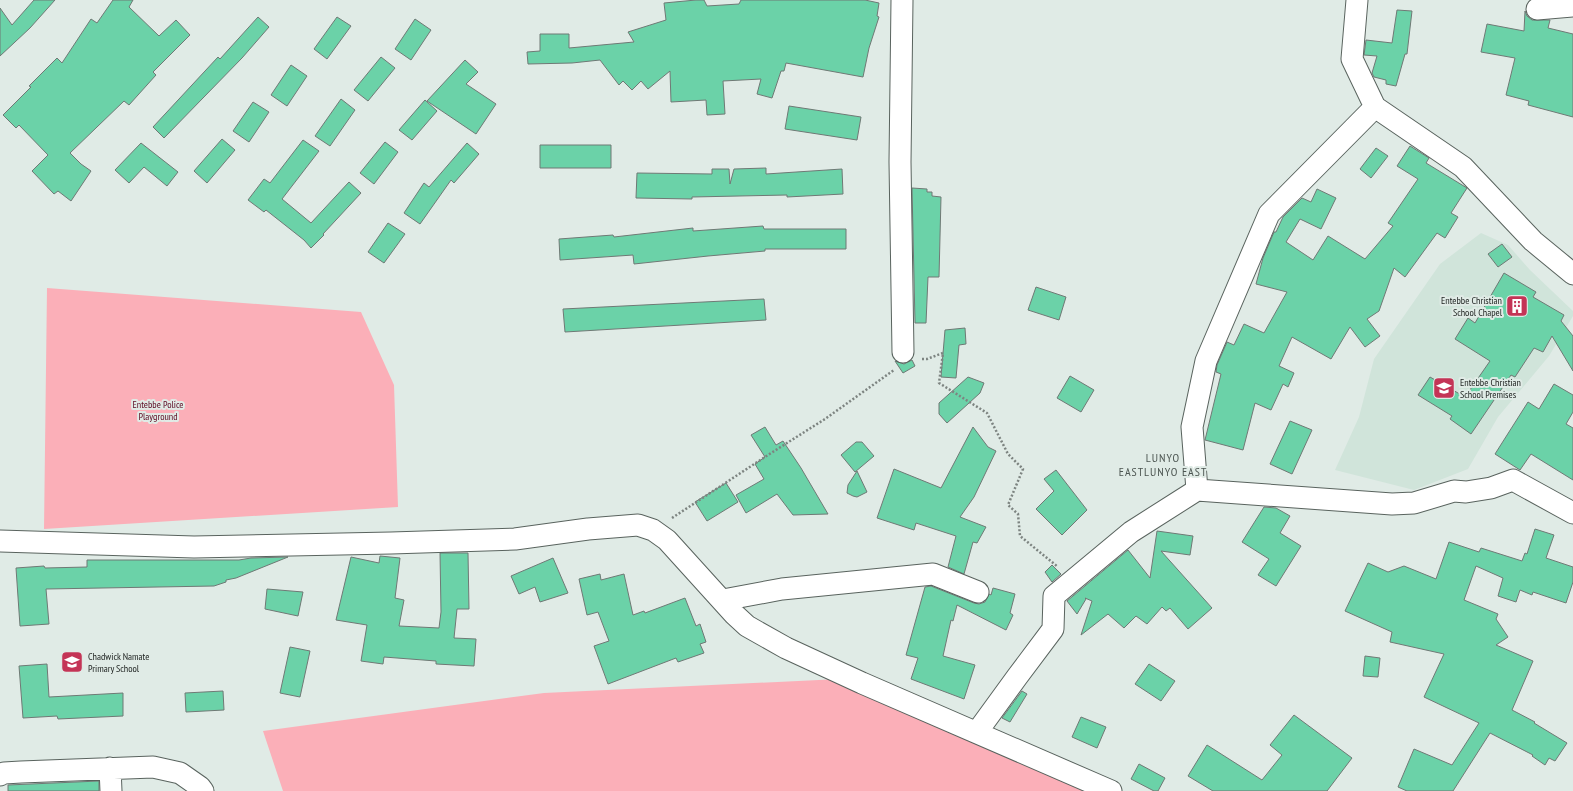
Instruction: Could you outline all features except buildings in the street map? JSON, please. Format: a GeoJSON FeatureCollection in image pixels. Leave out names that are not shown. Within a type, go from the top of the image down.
{"type":"FeatureCollection","features":[{"type":"Feature","properties":{"kind":"street"},"geometry":{"type":"LineString","coordinates":[[902,0],[900,162],[906,360]]}},
{"type":"Feature","properties":{"kind":"street"},"geometry":{"type":"LineString","coordinates":[[1357,0],[1352,59],[1375,107],[1463,167],[1533,241],[1573,274]]}},
{"type":"Feature","properties":{"kind":"street"},"geometry":{"type":"LineString","coordinates":[[1537,9],[1573,6]]}},
{"type":"Feature","properties":{"kind":"street"},"geometry":{"type":"LineString","coordinates":[[1197,490],[1192,427],[1206,361],[1269,214],[1375,107]]}},
{"type":"Feature","properties":{"kind":"street"},"geometry":{"type":"LineString","coordinates":[[977,732],[1017,676],[1054,629],[1054,596],[1131,532],[1197,490],[1392,504],[1414,503],[1454,491],[1466,492],[1491,488],[1513,480],[1573,513]]}},
{"type":"Feature","properties":{"kind":"street"},"geometry":{"type":"LineString","coordinates":[[0,541],[202,547],[391,543],[515,539],[638,525],[653,530],[667,540],[734,614],[747,626],[786,648],[1111,791]]}},
{"type":"Feature","properties":{"kind":"street"},"geometry":{"type":"LineString","coordinates":[[722,600],[782,589],[933,574],[978,592]]}},
{"type":"Feature","properties":{"kind":"street"},"geometry":{"type":"LineString","coordinates":[[0,775],[10,772],[153,767],[180,774],[200,787],[203,791]]}},
{"type":"Feature","properties":{"kind":"street"},"geometry":{"type":"LineString","coordinates":[[110,768],[111,791]]}},
{"type":"Feature","properties":{"kind":"path"},"geometry":{"type":"LineString","coordinates":[[653,530],[825,419],[906,360],[927,359],[943,353],[938,383],[987,413],[1008,454],[1023,469],[1008,505],[1018,514],[1020,536],[1073,579]]}},
{"type":"Feature","properties":{"kind":"shaded area","name":"Entebbe Christian School Premises"},"geometry":{"type":"Polygon","coordinates":[[[1481,233],[1508,245],[1530,270],[1573,311],[1573,316],[1549,356],[1498,417],[1468,469],[1414,490],[1335,470],[1359,417],[1374,359],[1440,264],[1481,233]]]}},
{"type":"Feature","properties":{"kind":"green space","name":"Entebbe Police Playground"},"geometry":{"type":"Polygon","coordinates":[[[47,288],[361,312],[394,385],[398,507],[44,529],[47,288]]]}},
{"type":"Feature","properties":{"kind":"green space"},"geometry":{"type":"Polygon","coordinates":[[[860,678],[1095,791],[283,791],[263,731],[544,693],[860,678]]]}},
{"type":"Feature","properties":{"kind":"place","name":"Entebbe Christian School Chapel"},"geometry":{"type":"Point","coordinates":[1517,306]}},
{"type":"Feature","properties":{"kind":"place","name":"Entebbe Christian School Premises"},"geometry":{"type":"Point","coordinates":[1444,388]}},
{"type":"Feature","properties":{"kind":"place","name":"Chadwick Namate Primary School"},"geometry":{"type":"Point","coordinates":[72,662]}},
{"type":"Feature","properties":{"kind":"district","name":"LUNYO EASTLUNYO EAST"},"geometry":{"type":"Point","coordinates":[1163,464]}}]}
